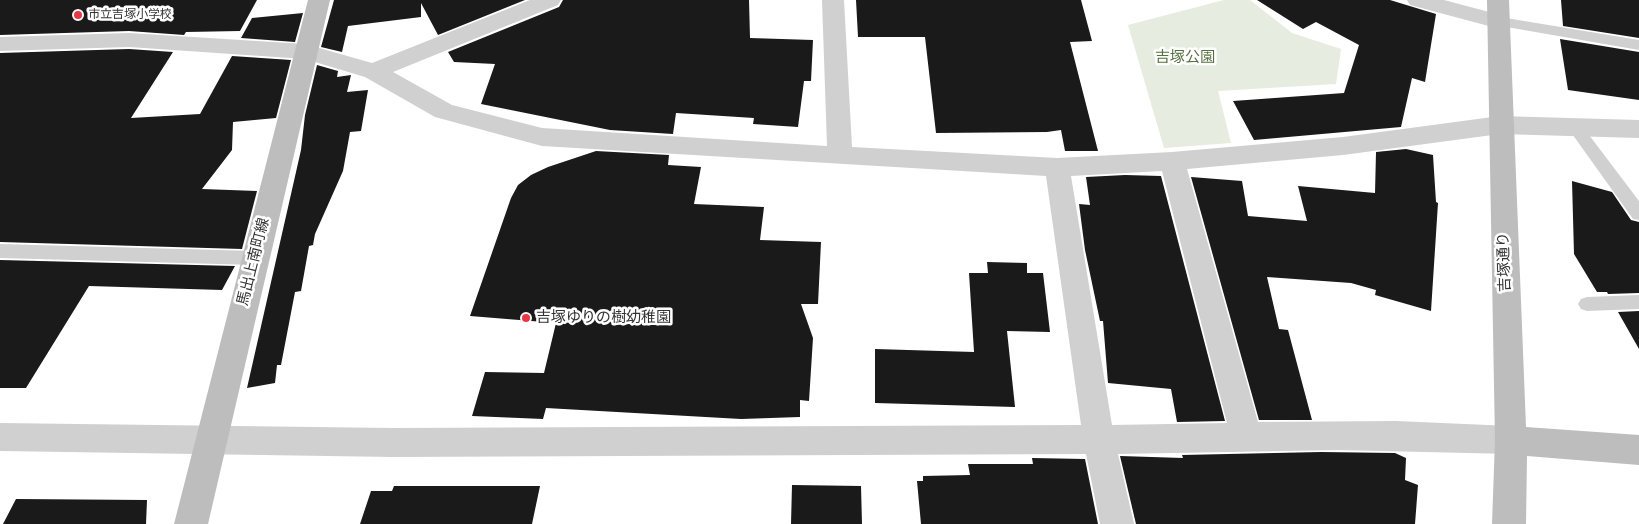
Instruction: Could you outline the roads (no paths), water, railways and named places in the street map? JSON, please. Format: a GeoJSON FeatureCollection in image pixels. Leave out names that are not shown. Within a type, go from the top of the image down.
{"type":"FeatureCollection","features":[{"type":"Feature","properties":{"kind":"main road","name":"馬出上南町線"},"geometry":{"type":"LineString","coordinates":[[191,524],[319,0]]}},
{"type":"Feature","properties":{"kind":"main road","name":"吉塚通り"},"geometry":{"type":"LineString","coordinates":[[1499,11],[1500,125],[1512,440],[1509,524]]}},
{"type":"Feature","properties":{"kind":"main road"},"geometry":{"type":"LineString","coordinates":[[1512,440],[1639,450]]}},
{"type":"Feature","properties":{"kind":"street"},"geometry":{"type":"LineString","coordinates":[[373,71],[550,0]]}},
{"type":"Feature","properties":{"kind":"street"},"geometry":{"type":"LineString","coordinates":[[832,0],[840,156]]}},
{"type":"Feature","properties":{"kind":"street"},"geometry":{"type":"LineString","coordinates":[[1418,0],[1499,11]]}},
{"type":"Feature","properties":{"kind":"street"},"geometry":{"type":"LineString","coordinates":[[0,44],[130,40],[305,52],[373,71],[444,111],[542,137],[840,156],[1056,167],[1172,161],[1343,146],[1500,125],[1639,128]]}},
{"type":"Feature","properties":{"kind":"street"},"geometry":{"type":"LineString","coordinates":[[1172,161],[1247,438]]}},
{"type":"Feature","properties":{"kind":"street"},"geometry":{"type":"LineString","coordinates":[[1056,167],[1099,440],[1117,524]]}},
{"type":"Feature","properties":{"kind":"street"},"geometry":{"type":"LineString","coordinates":[[0,437],[210,442],[1099,440],[1447,436],[1512,440]]}},
{"type":"Feature","properties":{"kind":"lane"},"geometry":{"type":"LineString","coordinates":[[1499,11],[1639,45]]}},
{"type":"Feature","properties":{"kind":"lane"},"geometry":{"type":"LineString","coordinates":[[1575,127],[1639,214]]}},
{"type":"Feature","properties":{"kind":"lane"},"geometry":{"type":"LineString","coordinates":[[0,252],[255,258]]}},
{"type":"Feature","properties":{"kind":"lane"},"geometry":{"type":"LineString","coordinates":[[1587,304],[1639,302]]}},
{"type":"Feature","properties":{"kind":"place","name":"市立吉塚小学校"},"geometry":{"type":"Point","coordinates":[78,15]}},
{"type":"Feature","properties":{"kind":"place","name":"吉塚ゆりの樹幼稚園"},"geometry":{"type":"Point","coordinates":[526,318]}},
{"type":"Feature","properties":{"kind":"park label","name":"吉塚公園"},"geometry":{"type":"Point","coordinates":[1185,58]}}]}
